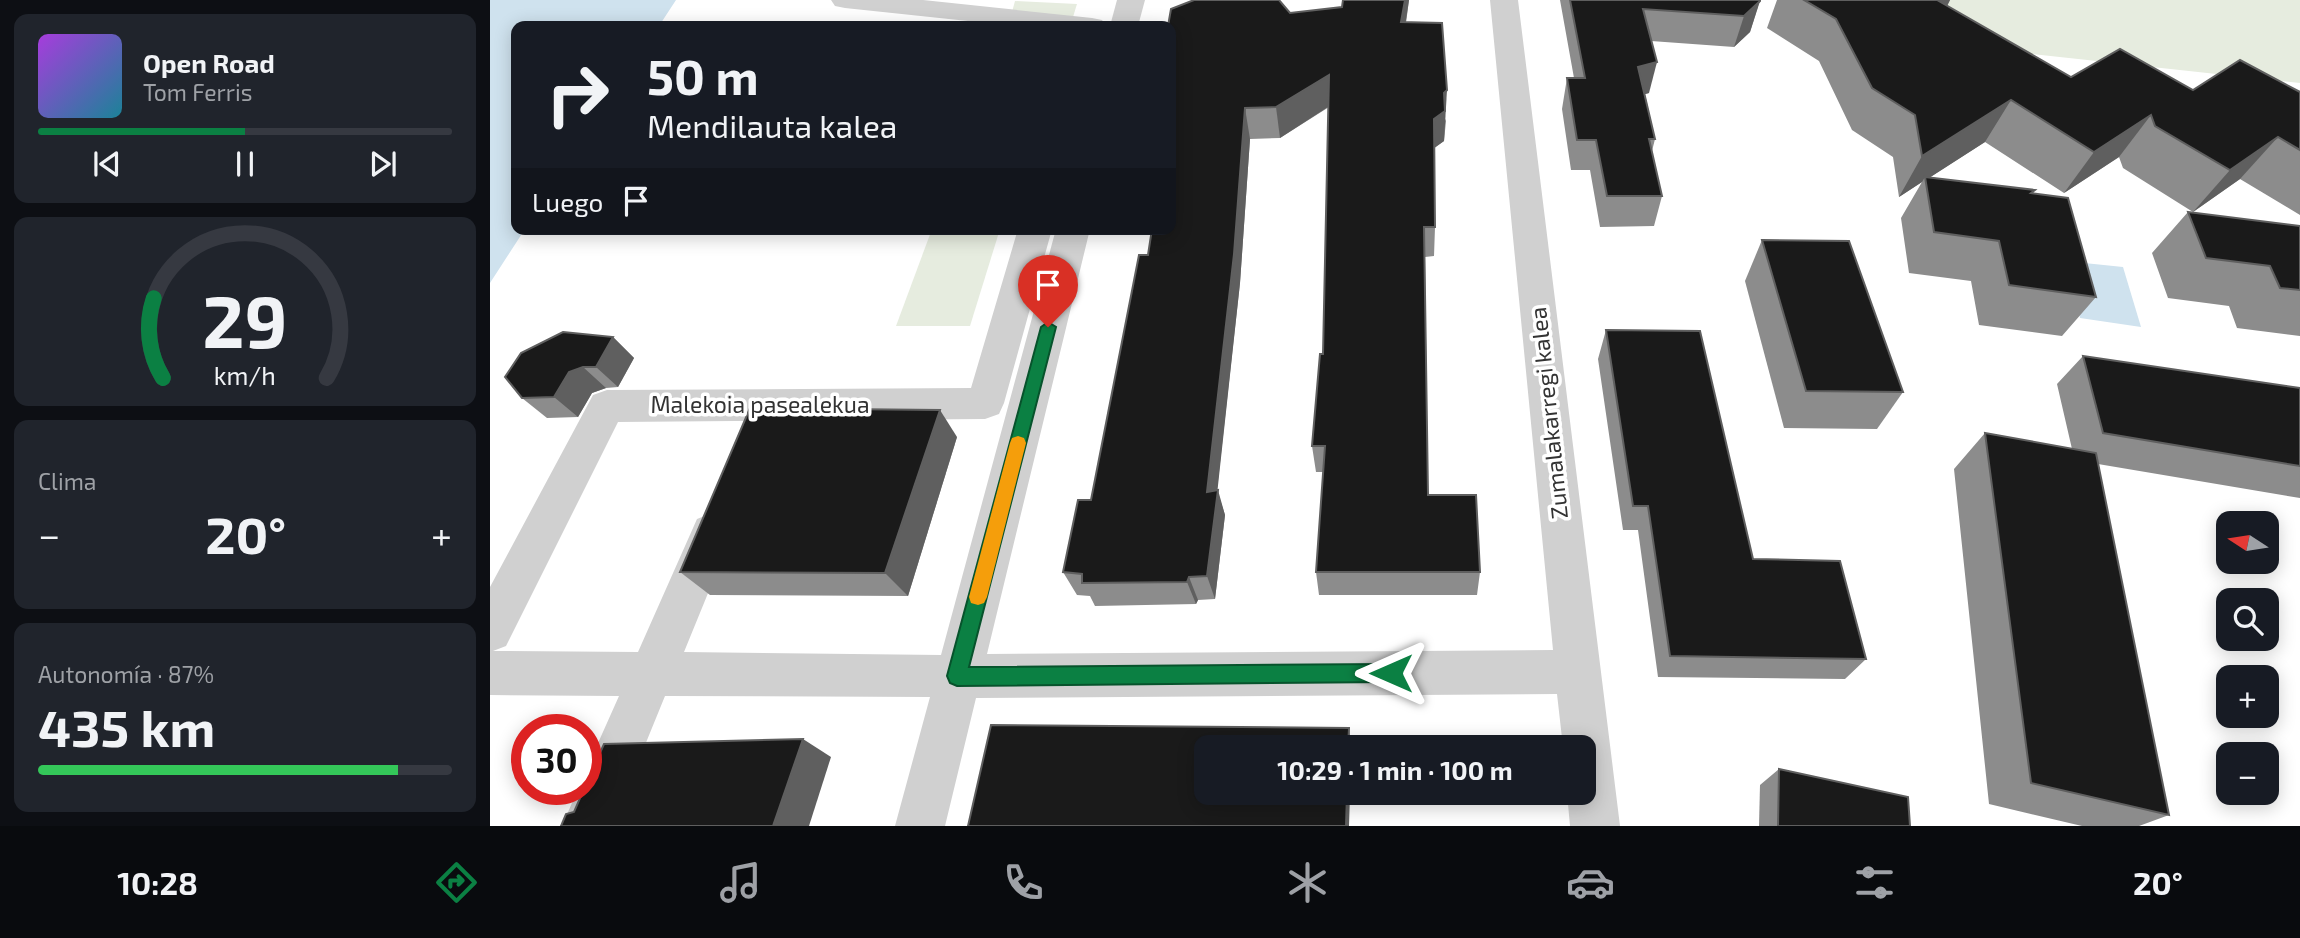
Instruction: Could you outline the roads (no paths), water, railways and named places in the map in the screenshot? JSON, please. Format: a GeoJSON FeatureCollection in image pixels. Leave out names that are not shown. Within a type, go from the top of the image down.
{"type":"FeatureCollection","features":[{"type":"Feature","properties":{"kind":"street"},"geometry":{"type":"LineString","coordinates":[[845,0],[918,4],[1052,21]]}},
{"type":"Feature","properties":{"kind":"street"},"geometry":{"type":"LineString","coordinates":[[1125,21],[1131,0]]}},
{"type":"Feature","properties":{"kind":"street","name":"Zumalakarregi kalea"},"geometry":{"type":"LineString","coordinates":[[1504,0],[1595,826]]}},
{"type":"Feature","properties":{"kind":"street","name":"Malekoia pasealekua"},"geometry":{"type":"LineString","coordinates":[[490,631],[607,405],[985,404],[1032,235]]}},
{"type":"Feature","properties":{"kind":"street"},"geometry":{"type":"LineString","coordinates":[[920,826],[946,676],[1071,235]]}},
{"type":"Feature","properties":{"kind":"street"},"geometry":{"type":"LineString","coordinates":[[587,826],[729,494]]}},
{"type":"Feature","properties":{"kind":"street"},"geometry":{"type":"LineString","coordinates":[[490,673],[946,676],[1578,672]]}},
{"type":"Feature","properties":{"kind":"water"},"geometry":{"type":"Polygon","coordinates":[[[490,0],[676,0],[662,21],[511,21],[511,235],[521,235],[490,283],[490,0]]]}},
{"type":"Feature","properties":{"kind":"water"},"geometry":{"type":"Polygon","coordinates":[[[2065,261],[2123,267],[2141,327],[2080,318],[2065,261]]]}}]}
